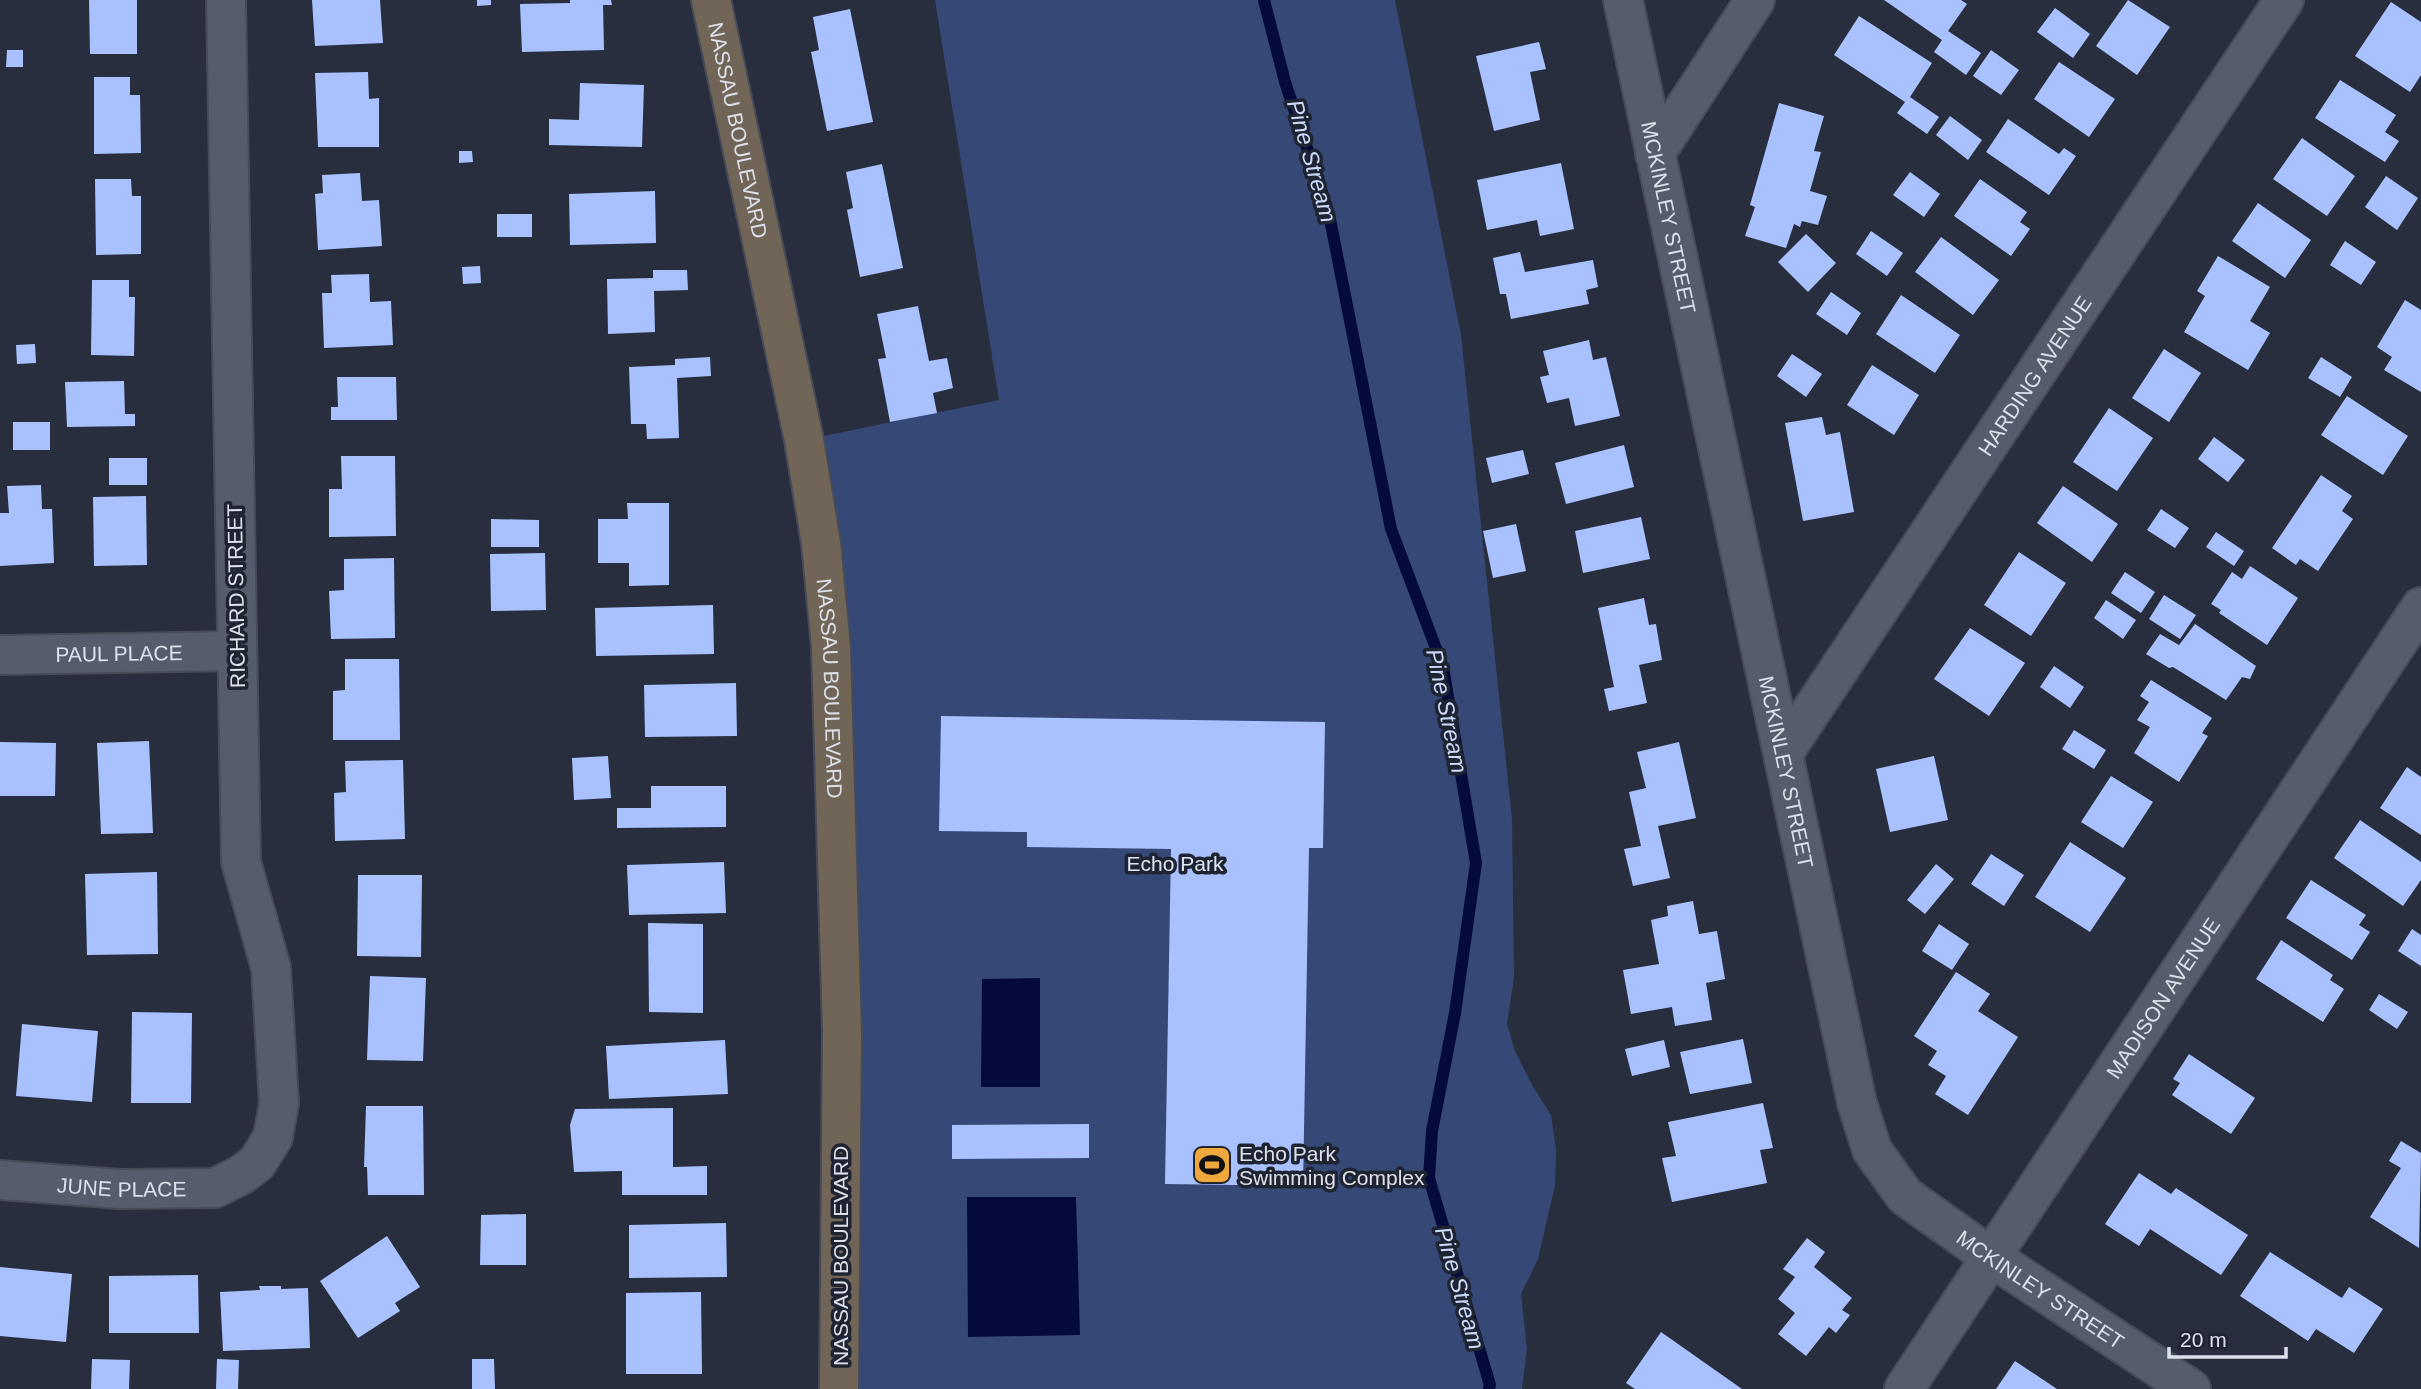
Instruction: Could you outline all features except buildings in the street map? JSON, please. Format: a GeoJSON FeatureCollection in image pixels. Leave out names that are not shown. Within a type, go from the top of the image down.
{"type":"FeatureCollection","features":[{"type":"Feature","properties":{"kind":"main road","name":"NASSAU BOULEVARD"},"geometry":{"type":"LineString","coordinates":[[711,0],[804,440],[821,542],[831,647],[842,1032],[839,1389]]}},
{"type":"Feature","properties":{"kind":"street","name":"RICHARD STREET"},"geometry":{"type":"LineString","coordinates":[[226,0],[241,862],[271,968],[279,1103],[273,1137],[257,1163],[241,1175]]}},
{"type":"Feature","properties":{"kind":"street","name":"MCKINLEY STREET"},"geometry":{"type":"LineString","coordinates":[[1623,0],[1857,1103],[1872,1150],[1905,1196],[1991,1257],[2191,1389]]}},
{"type":"Feature","properties":{"kind":"street"},"geometry":{"type":"LineString","coordinates":[[1655,154],[1755,0]]}},
{"type":"Feature","properties":{"kind":"street","name":"HARDING AVENUE"},"geometry":{"type":"LineString","coordinates":[[1784,752],[2284,0]]}},
{"type":"Feature","properties":{"kind":"street","name":"MADISON AVENUE"},"geometry":{"type":"LineString","coordinates":[[1904,1389],[2421,607]]}},
{"type":"Feature","properties":{"kind":"street","name":"PAUL PLACE"},"geometry":{"type":"LineString","coordinates":[[0,654],[236,652]]}},
{"type":"Feature","properties":{"kind":"street","name":"JUNE PLACE"},"geometry":{"type":"LineString","coordinates":[[0,1180],[120,1189],[215,1188],[241,1175]]}},
{"type":"Feature","properties":{"kind":"green space","name":"Echo Park"},"geometry":{"type":"Polygon","coordinates":[[[935,0],[1395,0],[1461,335],[1512,819],[1514,978],[1507,1024],[1515,1051],[1551,1115],[1556,1149],[1555,1185],[1538,1259],[1521,1294],[1527,1349],[1522,1389],[839,1389],[841,1351],[804,440],[999,400],[935,0]]]}},
{"type":"Feature","properties":{"kind":"shaded area"},"geometry":{"type":"Polygon","coordinates":[[[1040,978],[1040,1087],[981,1087],[982,979],[1040,978]]]}},
{"type":"Feature","properties":{"kind":"shaded area"},"geometry":{"type":"Polygon","coordinates":[[[967,1197],[1076,1197],[1080,1335],[968,1337],[967,1197]]]}},
{"type":"Feature","properties":{"kind":"waterway","name":"Pine Stream"},"geometry":{"type":"LineString","coordinates":[[1264,0],[1285,82],[1329,214],[1391,529],[1443,667],[1476,863],[1455,1013],[1432,1131],[1429,1178],[1489,1389]]}},
{"type":"Feature","properties":{"kind":"place","name":"Echo Park Swimming Complex"},"geometry":{"type":"Point","coordinates":[1212,1165]}}]}
